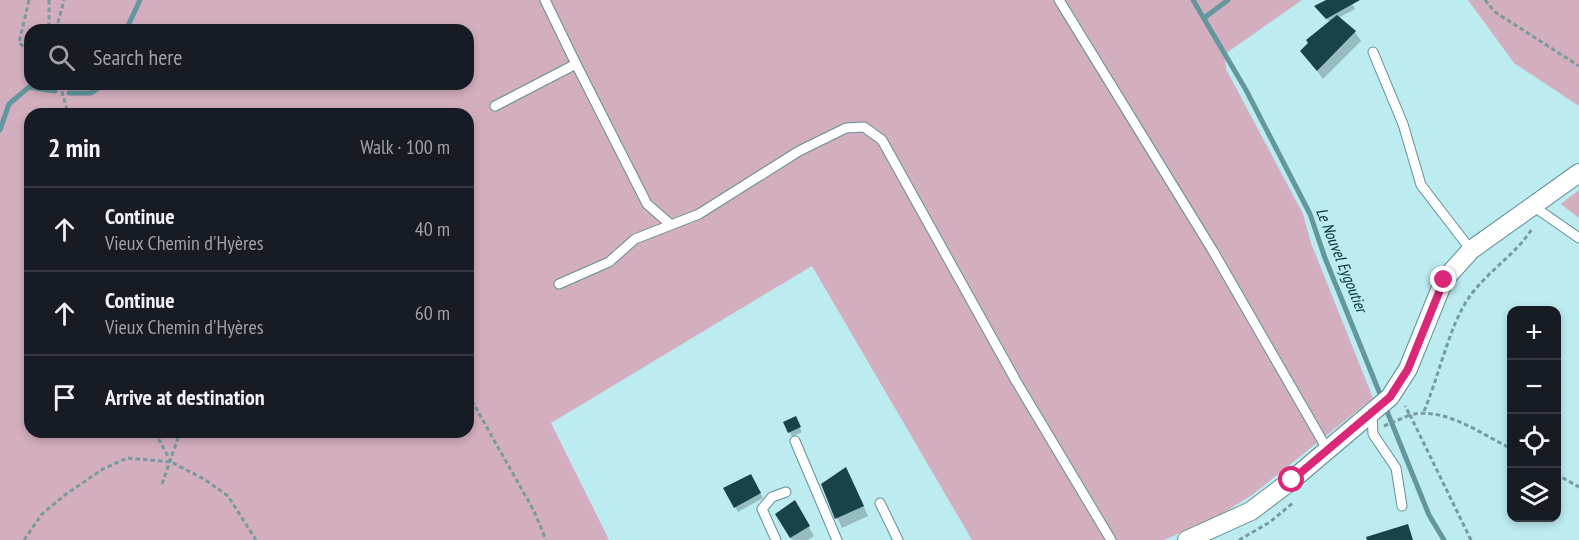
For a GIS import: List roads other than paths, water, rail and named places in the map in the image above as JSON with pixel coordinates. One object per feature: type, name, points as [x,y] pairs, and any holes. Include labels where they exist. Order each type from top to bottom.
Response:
[{"type":"street","points":[[1193,539],[1251,511],[1390,397],[1408,369],[1444,280],[1471,250],[1538,209],[1579,173]]},
{"type":"lane","points":[[545,0],[647,204],[670,224]]},
{"type":"lane","points":[[1059,0],[1213,251],[1327,449]]},
{"type":"lane","points":[[1373,52],[1402,124],[1421,185],[1471,250]]},
{"type":"lane","points":[[495,106],[576,64]]},
{"type":"lane","points":[[559,284],[609,261],[636,238],[699,214],[799,152],[836,132],[846,128],[864,127],[882,140],[1016,381],[1111,540]]},
{"type":"lane","points":[[1538,209],[1579,238]]},
{"type":"lane","points":[[1372,411],[1373,434],[1396,468],[1402,506]]},
{"type":"lane","points":[[795,441],[837,540]]},
{"type":"lane","points":[[776,540],[762,509],[772,497],[786,492]]},
{"type":"lane","points":[[880,502],[898,540]]},
{"type":"waterway","points":[[129,24],[140,0]]},
{"type":"waterway","name":"Le Nouvel Eygoutier","points":[[1193,0],[1246,90],[1310,214],[1325,258],[1429,515],[1444,540]]},
{"type":"waterway","points":[[1204,18],[1228,0]]},
{"type":"waterway","points":[[0,130],[9,104],[25,90]]},
{"type":"waterway","points":[[48,90],[55,91]]},
{"type":"waterway","points":[[69,93],[91,93],[96,90]]}]
